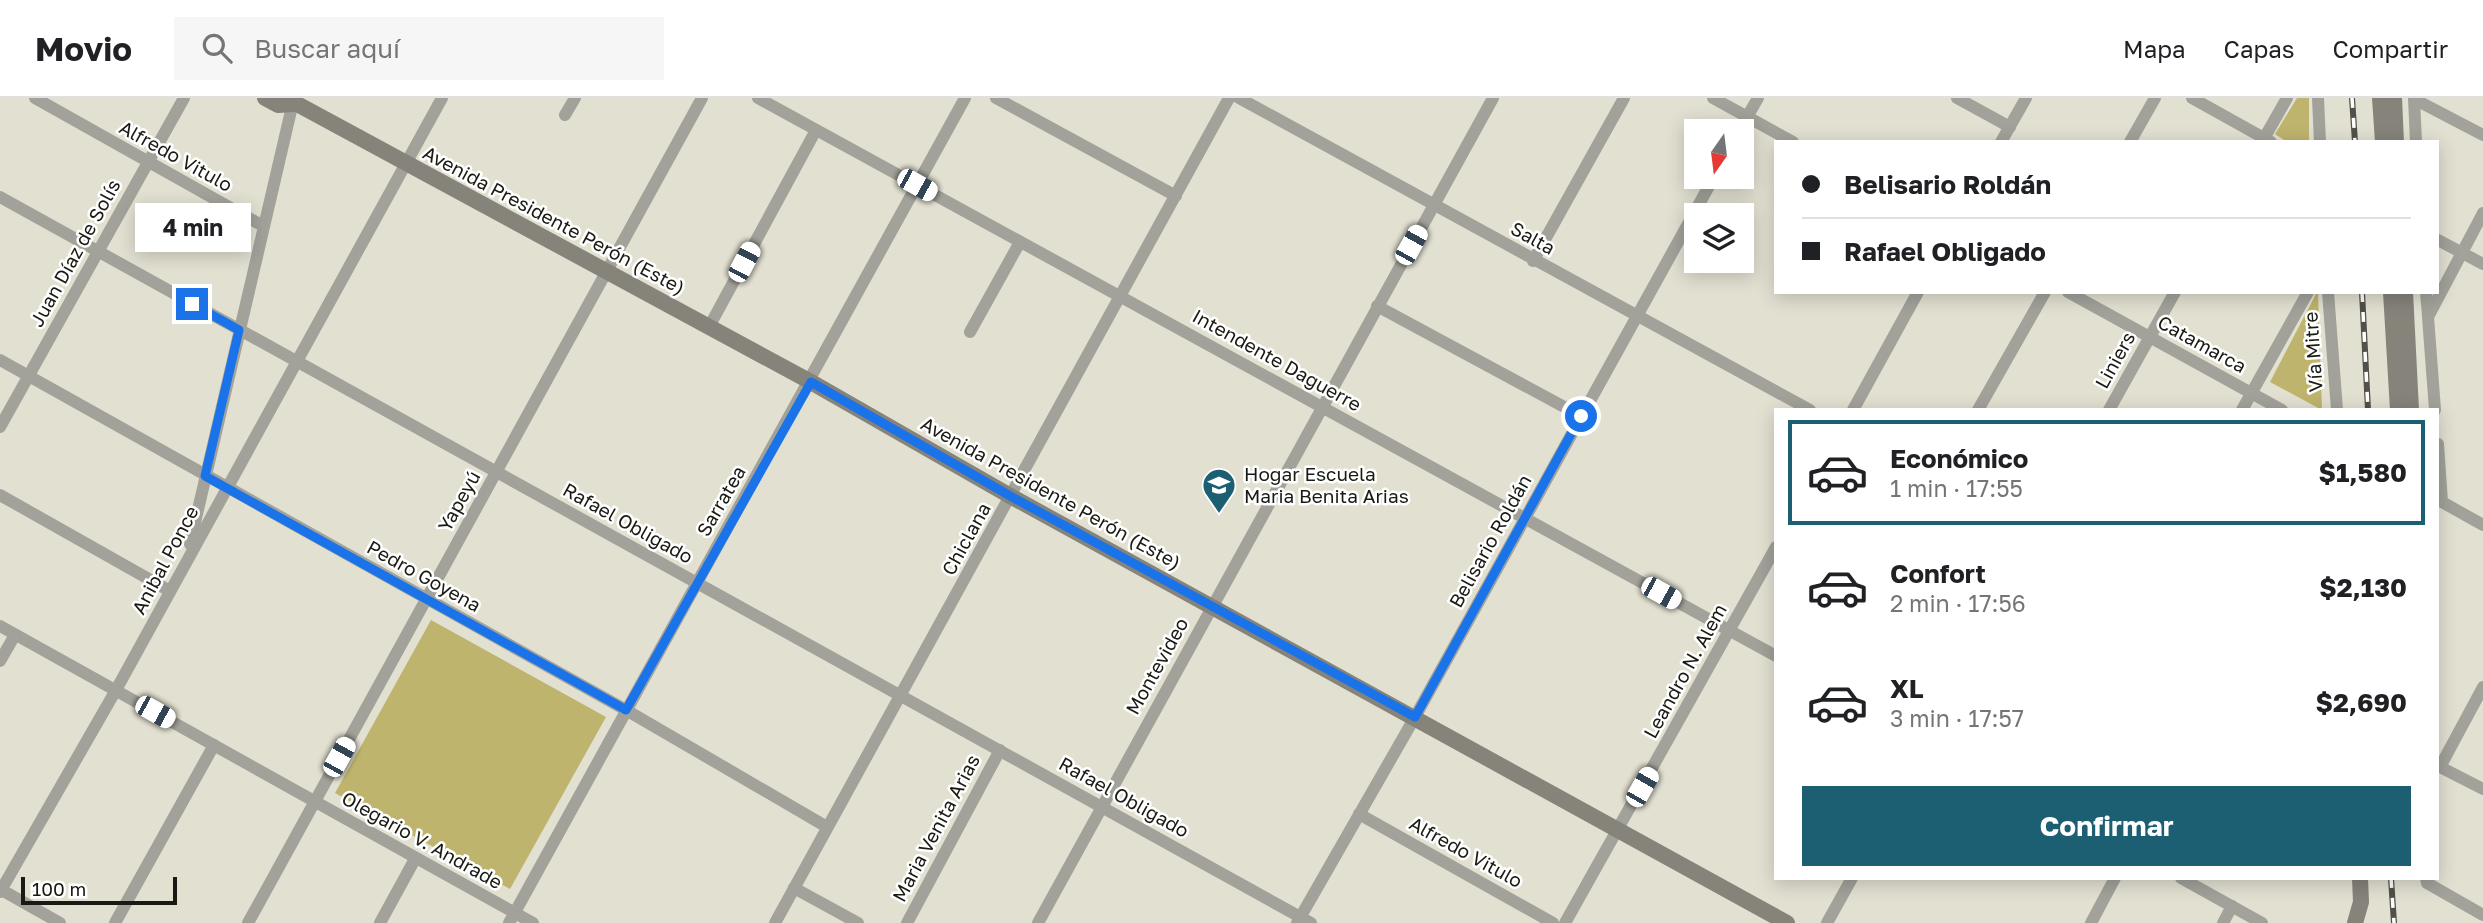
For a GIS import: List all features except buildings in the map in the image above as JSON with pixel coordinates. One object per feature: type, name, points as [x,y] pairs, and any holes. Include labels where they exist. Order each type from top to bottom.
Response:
[{"type":"main road","name":"Avenida Presidente Perón (Este)","points":[[265,98],[278,105],[291,100],[811,382],[1012,497],[1787,923]]},
{"type":"main road","points":[[2380,98],[2383,140]]},
{"type":"main road","points":[[2394,98],[2396,140]]},
{"type":"main road","points":[[2391,294],[2398,408]]},
{"type":"main road","points":[[2405,294],[2411,408]]},
{"type":"main road","points":[[2355,923],[2361,902],[2360,880]]},
{"type":"street","name":"Alfredo Vitulo","points":[[35,98],[262,226]]},
{"type":"street","name":"Juan Díaz de Solís","points":[[0,427],[184,98]]},
{"type":"street","name":"Anibal Ponce","points":[[0,891],[116,690],[442,98]]},
{"type":"street","points":[[565,115],[575,98]]},
{"type":"street","name":"Yapeyú","points":[[248,923],[702,98]]},
{"type":"street","name":"Intendente Daguerre","points":[[758,98],[1774,655]]},
{"type":"street","name":"Sarratea","points":[[512,918],[811,382],[965,98]]},
{"type":"street","points":[[996,98],[1176,196]]},
{"type":"street","name":"Chiclana","points":[[775,923],[1012,497],[1229,98]]},
{"type":"street","name":"Salta","points":[[1239,98],[1635,317],[1806,408]]},
{"type":"street","name":"Montevideo","points":[[1038,923],[1493,98]]},
{"type":"street","points":[[1533,261],[1624,98]]},
{"type":"street","points":[[1713,98],[1789,140]]},
{"type":"street","points":[[1747,117],[1758,98]]},
{"type":"street","points":[[1957,98],[2010,127]]},
{"type":"street","points":[[2002,140],[2026,98]]},
{"type":"street","points":[[2131,140],[2155,98]]},
{"type":"street","points":[[2192,98],[2263,140]]},
{"type":"street","points":[[2266,140],[2287,98]]},
{"type":"street","points":[[2319,98],[2320,140]]},
{"type":"street","points":[[2414,99],[2483,135]]},
{"type":"street","points":[[2414,99],[2416,140]]},
{"type":"street","points":[[187,559],[291,100]]},
{"type":"street","points":[[709,327],[816,130]]},
{"type":"street","name":"Belisario Roldán","points":[[1303,921],[1359,814],[1707,189]]},
{"type":"street","name":"Rafael Obligado","points":[[0,197],[1000,750],[1303,921]]},
{"type":"street","points":[[2428,317],[2483,213]]},
{"type":"street","points":[[2439,241],[2483,264]]},
{"type":"street","points":[[970,332],[1020,242]]},
{"type":"street","points":[[1854,408],[1916,294]]},
{"type":"street","points":[[1979,408],[2044,294]]},
{"type":"street","name":"Catamarca","points":[[2072,294],[2278,408]]},
{"type":"street","name":"Liniers","points":[[2110,408],[2174,294]]},
{"type":"street","points":[[2243,408],[2307,294]]},
{"type":"street","name":"Vía Mitre","points":[[2328,294],[2337,408]]},
{"type":"street","points":[[2426,294],[2435,408]]},
{"type":"street","points":[[1377,306],[1581,416]]},
{"type":"street","name":"Pedro Goyena","points":[[0,360],[626,710],[827,827]]},
{"type":"street","points":[[2439,458],[2442,502],[2483,525]]},
{"type":"street","points":[[0,495],[170,591]]},
{"type":"street","name":"Leandro N. Alem","points":[[1565,923],[1774,551]]},
{"type":"street","name":"Olegario V. Andrade","points":[[0,626],[415,859],[512,918],[533,923]]},
{"type":"street","points":[[0,661],[15,635]]},
{"type":"street","points":[[2483,687],[2439,766],[2483,789]]},
{"type":"street","points":[[115,923],[214,745]]},
{"type":"street","name":"Maria Venita Arias","points":[[907,923],[1000,750]]},
{"type":"street","name":"Alfredo Vitulo","points":[[1359,814],[1553,923]]},
{"type":"street","points":[[380,923],[415,859]]},
{"type":"street","points":[[1827,923],[1851,880]]},
{"type":"street","points":[[2091,923],[2114,880]]},
{"type":"street","points":[[2185,880],[2263,923]]},
{"type":"street","points":[[2426,881],[2483,915]]},
{"type":"street","points":[[794,888],[858,923]]},
{"type":"street","points":[[0,891],[60,923]]},
{"type":"street","points":[[2222,923],[2232,906]]},
{"type":"shaded area","points":[[2297,98],[2309,98],[2309,140],[2284,140],[2275,134]]},
{"type":"shaded area","points":[[2316,294],[2318,294],[2322,408],[2270,382]]},
{"type":"shaded area","points":[[431,620],[606,717],[510,889],[335,793]]},
{"type":"railway","points":[[2352,98],[2355,140]]},
{"type":"railway","points":[[2362,294],[2368,408]]},
{"type":"railway","points":[[2391,880],[2394,923]]},
{"type":"place","name":"Hogar Escuela Maria Benita Arias","points":[[1219,515]]},
{"type":"route","points":[[192,304],[239,330],[205,476],[626,710],[811,382],[1012,497],[1415,717],[1581,416]]}]
